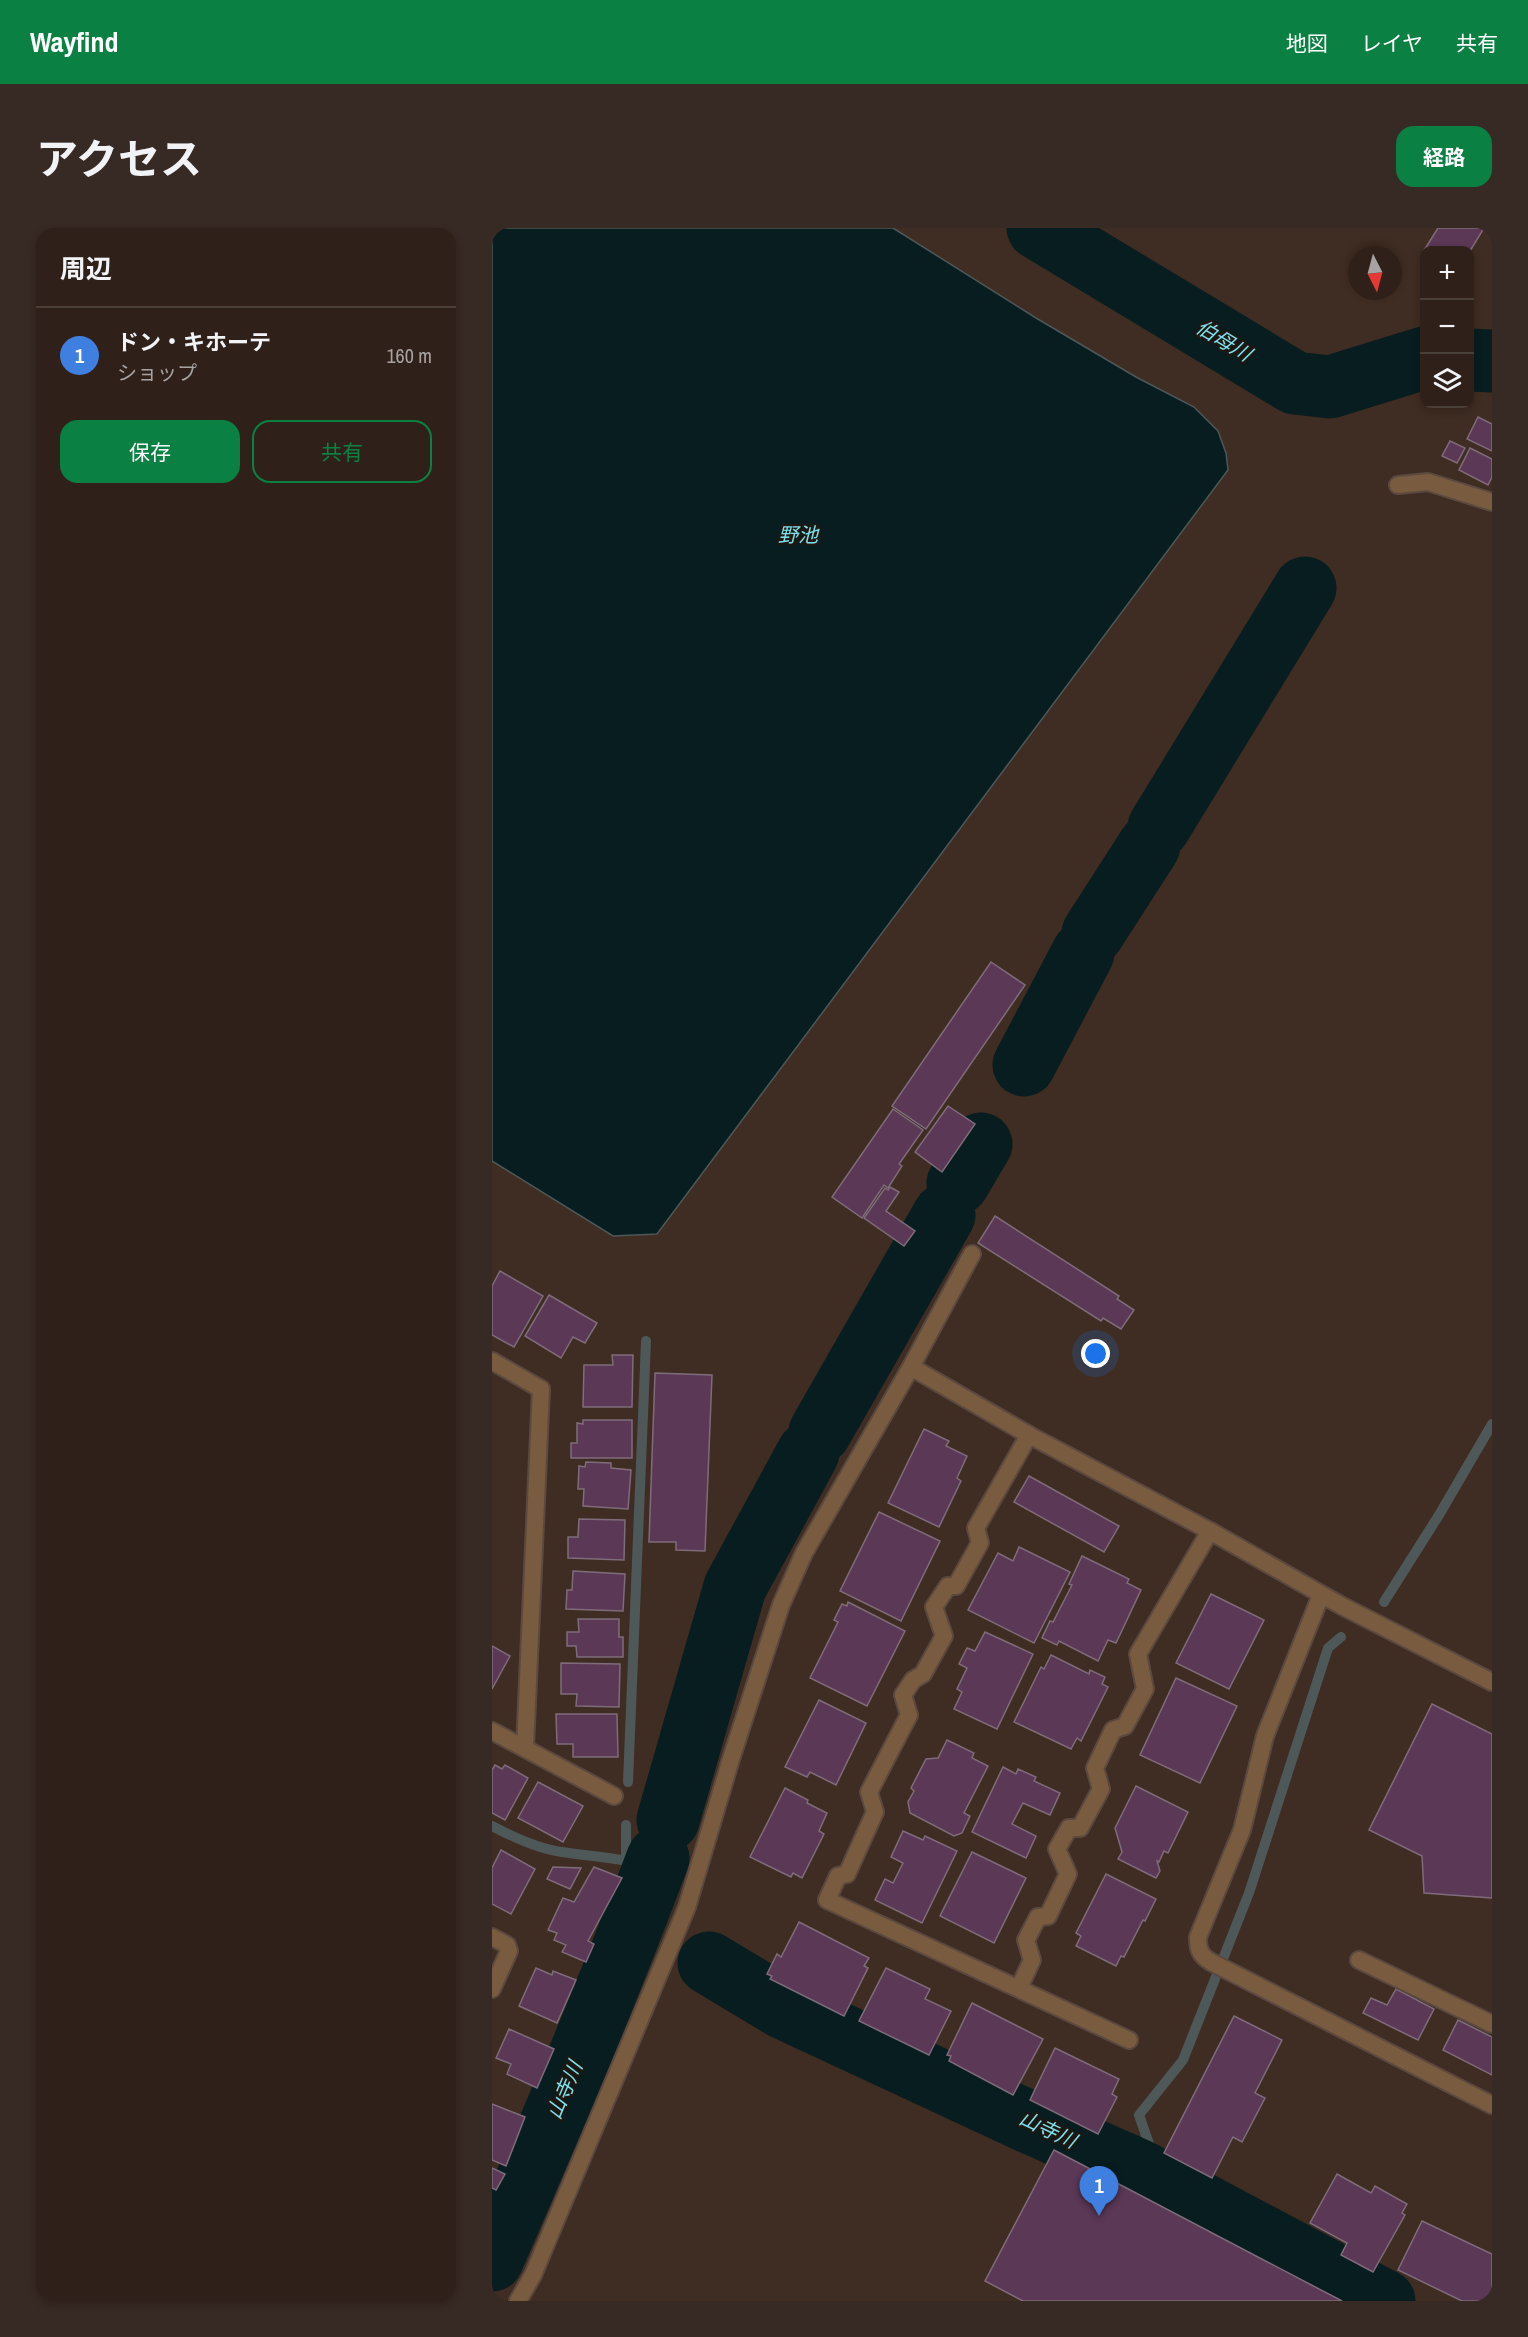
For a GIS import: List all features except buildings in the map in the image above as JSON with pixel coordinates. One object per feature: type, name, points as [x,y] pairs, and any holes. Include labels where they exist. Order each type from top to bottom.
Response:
[{"type":"street","points":[[1398,485],[1428,482],[1492,502]]},
{"type":"street","points":[[518,2301],[533,2276],[687,1907],[731,1759],[781,1605],[804,1553],[911,1367],[972,1254]]},
{"type":"street","points":[[492,1362],[541,1389],[525,1748]]},
{"type":"street","points":[[911,1367],[1029,1435],[1210,1531],[1321,1595],[1492,1682]]},
{"type":"street","points":[[1029,1435],[976,1528],[980,1543],[956,1587],[948,1586],[934,1607],[944,1636],[924,1674],[913,1680],[903,1695],[909,1715],[869,1792],[875,1812],[847,1874],[838,1876],[827,1900],[1129,2040]]},
{"type":"street","points":[[1019,1988],[1032,1960],[1026,1940],[1038,1917],[1048,1916],[1068,1874],[1057,1849],[1069,1828],[1080,1828],[1101,1789],[1095,1768],[1113,1730],[1125,1726],[1144,1689],[1138,1654],[1210,1531]]},
{"type":"street","points":[[1321,1595],[1265,1736],[1242,1830],[1198,1937],[1198,1949],[1204,1958],[1211,1962],[1492,2105]]},
{"type":"street","points":[[492,1731],[614,1796]]},
{"type":"street","points":[[492,1937],[507,1944],[509,1951],[492,1989]]},
{"type":"street","points":[[1359,1960],[1492,2024]]},
{"type":"water","name":"野池","points":[[492,228],[893,228],[1036,318],[1136,377],[1194,407],[1218,431],[1226,453],[1228,470],[657,1234],[613,1236],[492,1161]]},
{"type":"waterway","name":"伯母川","points":[[1038,228],[1295,383],[1330,387],[1420,359]]},
{"type":"waterway","name":"伯母川","points":[[1474,360],[1492,361]]},
{"type":"waterway","points":[[1159,827],[1305,588]]},
{"type":"waterway","points":[[1093,933],[1149,846]]},
{"type":"waterway","points":[[1024,1065],[1083,953]]},
{"type":"waterway","points":[[958,1183],[981,1144]]},
{"type":"waterway","points":[[820,1432],[944,1215]]},
{"type":"waterway","points":[[628,1782],[646,1341]]},
{"type":"waterway","points":[[1384,1602],[1439,1515],[1492,1424]]},
{"type":"waterway","points":[[668,1820],[735,1587],[808,1453]]},
{"type":"waterway","points":[[1140,2171],[1149,2144],[1139,2115],[1183,2060],[1249,1893],[1328,1648],[1341,1637]]},
{"type":"waterway","points":[[626,1825],[626,1859]]},
{"type":"waterway","points":[[492,1826],[544,1848],[654,1867]]},
{"type":"waterway","name":"山寺川","points":[[492,2260],[578,2060],[658,1858]]},
{"type":"waterway","name":"山寺川","points":[[709,1963],[784,2008],[1140,2171],[1384,2301]]},
{"type":"place","name":"ドン・キホーテ","points":[[1099,2216]]}]
